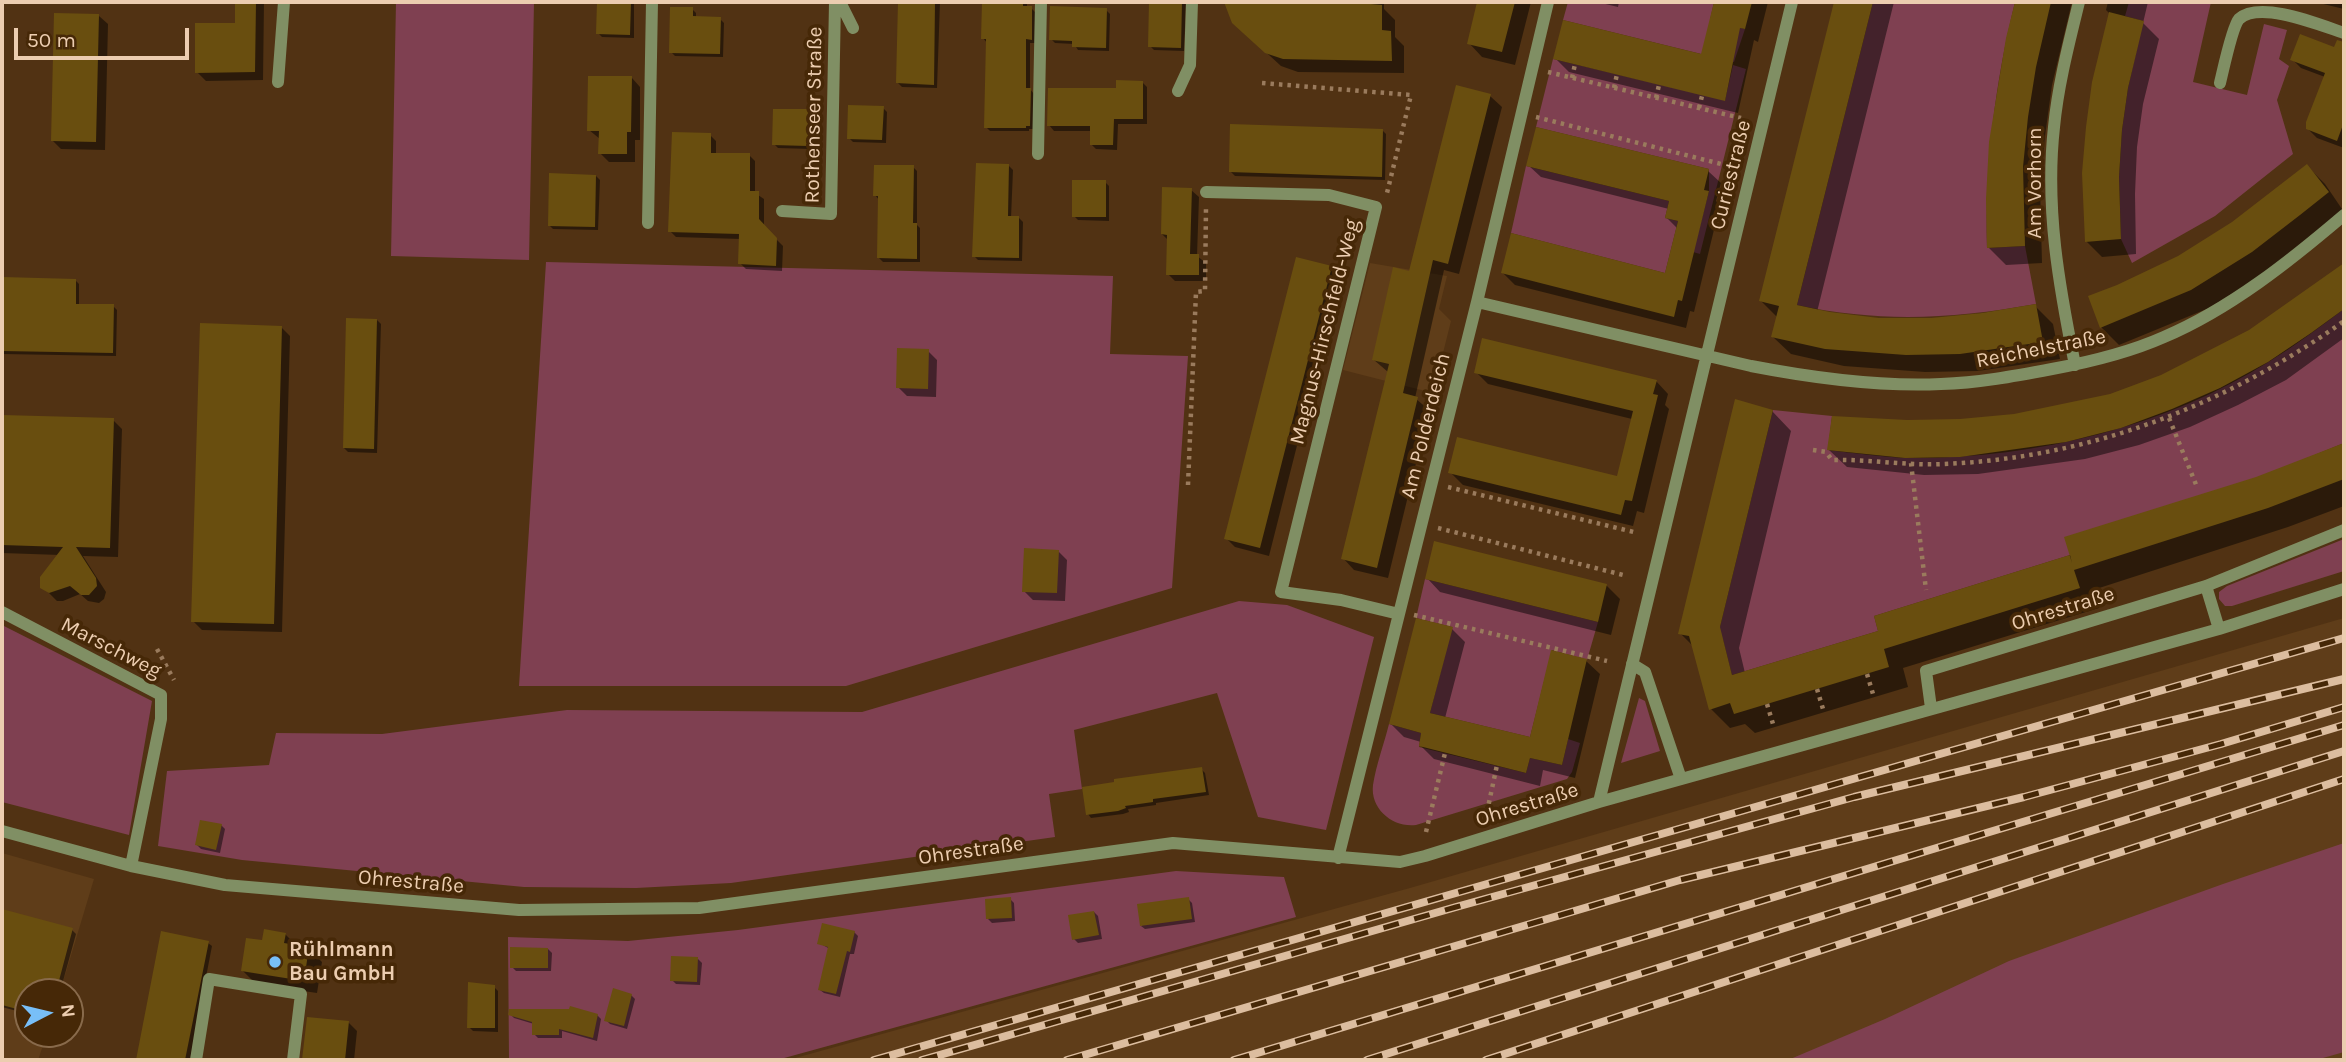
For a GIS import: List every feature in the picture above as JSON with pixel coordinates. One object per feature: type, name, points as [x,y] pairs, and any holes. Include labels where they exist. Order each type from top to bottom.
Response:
[{"type":"street","points":[[278,82],[284,2]]},
{"type":"street","points":[[648,223],[652,2]]},
{"type":"street","name":"Rothenseer Straße","points":[[837,2],[853,29]]},
{"type":"street","name":"Rothenseer Straße","points":[[782,212],[831,214],[837,2]]},
{"type":"street","points":[[1038,154],[1041,2]]},
{"type":"street","points":[[1178,91],[1190,65],[1192,2]]},
{"type":"street","name":"Am Polderdeich","points":[[1338,858],[1477,302],[1548,2]]},
{"type":"street","name":"Curiestraße","points":[[1599,802],[1792,2]]},
{"type":"street","name":"Am Vorhorn","points":[[2075,365],[2054,245],[2051,174],[2056,106],[2079,2]]},
{"type":"street","points":[[2220,83],[2238,20],[2248,13],[2279,11],[2344,33]]},
{"type":"street","name":"Magnus-Hirschfeld-Weg","points":[[1206,192],[1329,195],[1376,207],[1281,592],[1341,600],[1399,613]]},
{"type":"street","name":"Reichelstraße","points":[[1707,356],[1796,374],[1902,384],[1982,381],[2075,365],[2143,346],[2185,327],[2298,254],[2344,215]]},
{"type":"street","points":[[1477,302],[1707,356]]},
{"type":"street","name":"Ohrestraße","points":[[1931,708],[1926,671],[2206,586],[2344,530]]},
{"type":"street","points":[[2206,586],[2219,629]]},
{"type":"street","name":"Ohrestraße","points":[[2,831],[131,866],[225,885],[519,910],[699,908],[1173,843],[1400,862],[1599,802],[2219,629],[2344,589]]},
{"type":"street","name":"Marschweg","points":[[2,612],[161,695],[161,719],[131,866]]},
{"type":"street","points":[[1632,664],[1645,672],[1681,779]]},
{"type":"street","points":[[196,1060],[209,979],[301,994],[293,1060]]},
{"type":"path","points":[[1572,78],[1575,64]]},
{"type":"path","points":[[1532,69],[1741,118]]},
{"type":"path","points":[[1614,88],[1617,74]]},
{"type":"path","points":[[1262,83],[1411,95],[1386,197],[1376,207]]},
{"type":"path","points":[[1656,98],[1659,85]]},
{"type":"path","points":[[1699,108],[1702,96]]},
{"type":"path","points":[[1521,113],[1729,166]]},
{"type":"path","points":[[1568,135],[1571,126]]},
{"type":"path","points":[[1622,148],[1625,139]]},
{"type":"path","points":[[1673,161],[1675,152]]},
{"type":"path","points":[[1188,485],[1196,292],[1205,291],[1206,192]]},
{"type":"path","points":[[1813,450],[1826,452],[1832,460],[1943,464],[2032,456],[2122,434],[2218,397],[2314,343],[2344,321]]},
{"type":"path","points":[[2169,418],[2197,487]]},
{"type":"path","points":[[1911,463],[1926,590]]},
{"type":"path","points":[[1432,483],[1638,533]]},
{"type":"path","points":[[1422,523],[1628,576]]},
{"type":"path","points":[[1399,613],[1607,660]]},
{"type":"path","points":[[157,649],[174,680]]},
{"type":"path","points":[[1867,674],[1873,694]]},
{"type":"path","points":[[1817,689],[1823,709]]},
{"type":"path","points":[[1767,704],[1773,724]]},
{"type":"path","points":[[1426,832],[1445,753]]},
{"type":"path","points":[[1487,812],[1497,765]]},
{"type":"shaded area","points":[[396,2],[534,2],[529,260],[391,256]]},
{"type":"shaded area","points":[[1568,2],[1714,2],[1710,20],[1745,29],[1734,62],[1563,20]]},
{"type":"shaded area","points":[[1873,2],[2015,2],[1993,124],[1987,248],[2025,246],[2036,304],[1975,313],[1916,317],[1858,315],[1797,305]]},
{"type":"shaded area","points":[[2129,2],[2211,2],[2193,82],[2247,95],[2264,24],[2287,30],[2279,59],[2289,66],[2277,100],[2293,154],[2215,216],[2132,263],[2121,239],[2119,177],[2128,88],[2143,21],[2125,16]]},
{"type":"shaded area","points":[[1553,59],[1725,100],[1733,65],[1746,69],[1700,254],[1693,252],[1709,191],[1709,169],[1536,127]]},
{"type":"shaded area","points":[[1526,166],[1669,201],[1665,218],[1678,221],[1665,273],[1511,233]]},
{"type":"shaded area","points":[[546,262],[1113,276],[1110,354],[1188,356],[1172,588],[846,686],[519,686]]},
{"type":"shaded area","points":[[1370,263],[1447,276],[1439,309],[1451,321],[1433,393],[1343,370]]},
{"type":"shaded area","points":[[2344,309],[2344,443],[2070,555],[1874,616],[1878,631],[1732,675],[1723,640],[1717,639],[1773,410],[1832,416],[1828,450],[1908,458],[1955,457],[2049,445],[2096,435],[2186,405],[2270,361]]},
{"type":"shaded area","points":[[2344,539],[2344,571],[2232,606],[2225,606],[2219,599],[2219,592],[2227,586]]},
{"type":"shaded area","points":[[1425,579],[1598,622],[1587,660],[1552,650],[1530,737],[1430,713],[1452,627],[1416,618]]},
{"type":"shaded area","points":[[1239,601],[1287,605],[1374,637],[1326,830],[1258,817],[1217,693],[1074,730],[1082,789],[1049,794],[1055,837],[731,883],[636,888],[524,887],[242,860],[158,846],[167,771],[269,765],[276,733],[382,734],[567,710],[862,712]]},
{"type":"shaded area","points":[[2344,618],[2344,1060],[788,1060],[1410,888]]},
{"type":"shaded area","points":[[2,625],[152,701],[129,835],[2,802]]},
{"type":"shaded area","points":[[1639,698],[1645,701],[1660,751],[1621,763]]},
{"type":"shaded area","points":[[1389,724],[1421,733],[1419,747],[1526,773],[1530,758],[1562,765],[1568,739],[1580,743],[1572,772],[1567,779],[1416,825],[1407,825],[1385,815],[1375,802],[1373,794],[1376,770]]},
{"type":"shaded area","points":[[2344,843],[2344,1052],[2316,1060],[1788,1060],[1885,1019],[2009,961]]},
{"type":"shaded area","points":[[2,853],[94,879],[64,978],[14,978],[14,1048],[42,1048],[38,1060],[2,1060]]},
{"type":"shaded area","points":[[1176,871],[1284,877],[1296,917],[777,1060],[509,1060],[508,937],[628,941],[738,930]]},
{"type":"building","points":[[235,2],[256,2],[255,72],[195,73],[195,23],[235,23]]},
{"type":"building","points":[[597,2],[631,2],[630,35],[596,34]]},
{"type":"building","points":[[898,2],[935,2],[934,85],[896,83]]},
{"type":"building","points":[[982,2],[1023,2],[1023,6],[1032,6],[1032,40],[1026,39],[1026,88],[1031,88],[1030,126],[1026,128],[984,128],[986,39],[981,39]]},
{"type":"building","points":[[1149,2],[1182,2],[1181,48],[1148,47]]},
{"type":"building","points":[[1224,2],[1371,2],[1382,5],[1382,30],[1391,31],[1392,61],[1283,59],[1265,53],[1232,23]]},
{"type":"building","points":[[1477,2],[1515,2],[1502,52],[1467,44]]},
{"type":"building","points":[[1714,2],[1752,2],[1745,29],[1740,28],[1725,101],[1553,59],[1563,20],[1701,54]]},
{"type":"building","points":[[1834,2],[1873,2],[1797,305],[1879,318],[1931,318],[2036,304],[2043,342],[1960,354],[1906,355],[1825,349],[1771,337],[1779,306],[1759,301]]},
{"type":"building","points":[[2015,2],[2051,2],[2028,117],[2023,167],[2025,246],[1987,248],[1989,142],[2006,38]]},
{"type":"building","points":[[1050,6],[1107,8],[1106,48],[1072,47],[1072,41],[1049,40]]},
{"type":"building","points":[[670,7],[693,7],[693,16],[721,17],[720,54],[669,53]]},
{"type":"building","points":[[2109,12],[2144,21],[2128,88],[2122,130],[2119,177],[2121,239],[2085,242],[2082,173],[2086,127],[2092,82]]},
{"type":"building","points":[[54,13],[99,14],[96,142],[51,141]]},
{"type":"building","points":[[2300,34],[2334,47],[2337,40],[2344,42],[2344,122],[2337,141],[2306,129],[2306,122],[2325,73],[2290,60]]},
{"type":"building","points":[[588,76],[632,76],[631,132],[627,132],[627,154],[598,154],[599,131],[587,131]]},
{"type":"building","points":[[1116,80],[1143,81],[1143,119],[1114,119],[1113,145],[1090,145],[1090,126],[1047,126],[1048,88],[1116,88]]},
{"type":"building","points":[[1456,85],[1491,94],[1448,264],[1433,260],[1403,393],[1418,397],[1377,568],[1341,559],[1389,364],[1372,360],[1393,267],[1409,271]]},
{"type":"building","points":[[848,105],[884,106],[882,140],[847,139]]},
{"type":"building","points":[[773,109],[809,109],[808,146],[772,145]]},
{"type":"building","points":[[1230,124],[1383,129],[1382,177],[1229,172]]},
{"type":"building","points":[[1536,127],[1709,169],[1704,190],[1709,191],[1682,301],[1678,300],[1674,317],[1501,273],[1511,233],[1665,273],[1678,221],[1665,218],[1669,201],[1526,166]]},
{"type":"building","points":[[672,132],[711,133],[711,153],[750,153],[750,191],[759,191],[759,219],[777,238],[776,266],[738,264],[739,234],[668,232]]},
{"type":"building","points":[[976,163],[1009,164],[1008,216],[1019,216],[1019,258],[972,257]]},
{"type":"building","points":[[2307,164],[2329,192],[2300,215],[2252,252],[2191,290],[2100,328],[2088,296],[2178,256],[2232,222]]},
{"type":"building","points":[[874,165],[914,165],[913,223],[917,223],[917,259],[877,258],[878,196],[873,196]]},
{"type":"building","points":[[549,173],[596,175],[595,227],[548,226]]},
{"type":"building","points":[[1072,180],[1106,180],[1106,217],[1072,217]]},
{"type":"building","points":[[1162,187],[1192,188],[1190,254],[1199,254],[1199,275],[1166,275],[1167,235],[1161,234]]},
{"type":"building","points":[[1296,257],[1332,266],[1260,548],[1224,539]]},
{"type":"building","points":[[2344,263],[2344,309],[2268,362],[2220,388],[2121,428],[2066,442],[1960,457],[1905,458],[1827,450],[1832,416],[1907,420],[1960,419],[2014,414],[2110,394],[2161,375],[2249,330]]},
{"type":"building","points":[[2,277],[76,279],[76,304],[114,304],[113,353],[2,351]]},
{"type":"building","points":[[346,318],[377,319],[374,449],[343,448]]},
{"type":"building","points":[[200,323],[282,326],[274,624],[191,622]]},
{"type":"building","points":[[1482,338],[1657,380],[1653,394],[1658,395],[1632,501],[1625,500],[1621,515],[1448,473],[1457,437],[1617,476],[1633,411],[1474,373]]},
{"type":"building","points":[[897,348],[929,349],[928,389],[896,388]]},
{"type":"building","points":[[1735,399],[1773,410],[1720,627],[1732,675],[1878,631],[1874,616],[2070,555],[2064,537],[2256,477],[2344,443],[2344,479],[2268,508],[2074,570],[2080,588],[1884,649],[1889,667],[1734,714],[1730,703],[1709,710],[1689,636],[1678,634]]},
{"type":"building","points":[[2,415],[114,418],[110,548],[76,547],[96,578],[97,586],[89,595],[81,595],[70,586],[49,593],[40,588],[40,577],[63,547],[2,545]]},
{"type":"building","points":[[1434,541],[1607,584],[1598,622],[1425,579]]},
{"type":"building","points":[[1024,548],[1059,550],[1057,593],[1022,592]]},
{"type":"building","points":[[1416,618],[1453,627],[1430,713],[1530,737],[1551,650],[1587,659],[1562,765],[1530,758],[1526,773],[1419,746],[1421,733],[1389,724]]},
{"type":"building","points":[[1202,767],[1206,792],[1153,799],[1153,802],[1125,806],[1126,808],[1118,811],[1086,815],[1082,787],[1114,782],[1114,779]]},
{"type":"building","points":[[200,820],[222,824],[216,850],[195,845]]},
{"type":"building","points":[[1011,897],[1012,918],[986,919],[985,899]]},
{"type":"building","points":[[1189,897],[1192,919],[1140,926],[1137,904]]},
{"type":"building","points":[[2,909],[73,928],[60,978],[14,978],[14,1008],[2,1005]]},
{"type":"building","points":[[1094,911],[1099,935],[1072,940],[1068,915]]},
{"type":"building","points":[[822,923],[855,931],[836,994],[818,990],[828,947],[817,944]]},
{"type":"building","points":[[264,929],[286,933],[284,943],[309,947],[304,981],[241,971],[246,938],[262,940]]},
{"type":"building","points":[[161,931],[209,941],[185,1060],[136,1060]]},
{"type":"building","points":[[510,947],[548,948],[548,968],[510,968]]},
{"type":"building","points":[[671,956],[698,957],[697,982],[670,981]]},
{"type":"building","points":[[468,982],[495,985],[495,1028],[467,1028]]},
{"type":"building","points":[[613,988],[632,994],[624,1026],[604,1021]]},
{"type":"building","points":[[570,1006],[598,1014],[593,1038],[559,1029],[559,1035],[532,1035],[532,1022],[508,1015],[509,1009],[569,1009]]},
{"type":"building","points":[[307,1017],[349,1021],[345,1060],[302,1060]]},
{"type":"railway","points":[[874,1060],[2344,638]]},
{"type":"railway","points":[[922,1060],[1456,907],[1854,797],[2344,679]]},
{"type":"railway","points":[[1067,1060],[1680,880],[2024,797],[2221,744],[2344,707]]},
{"type":"railway","points":[[1234,1060],[2344,725]]},
{"type":"railway","points":[[1367,1060],[2344,751]]},
{"type":"railway","points":[[1486,1060],[2344,779]]},
{"type":"place","name":"Rühlmann Bau GmbH","points":[[275,962]]}]
